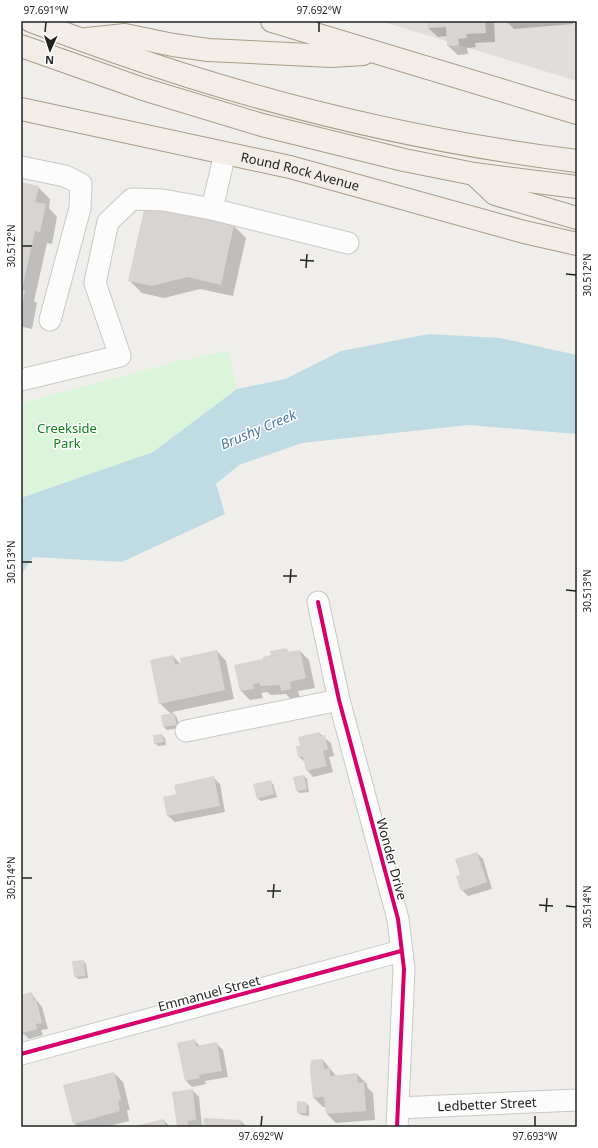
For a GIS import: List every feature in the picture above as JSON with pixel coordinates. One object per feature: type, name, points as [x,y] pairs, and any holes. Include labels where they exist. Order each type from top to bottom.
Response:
[{"type":"main road","points":[[31,21],[81,40],[191,77],[342,118],[465,143],[577,161]]},
{"type":"main road","points":[[272,21],[577,113]]},
{"type":"main road","points":[[81,40],[126,35],[173,45],[208,50],[331,56],[376,53]]},
{"type":"main road","points":[[21,46],[143,89],[262,125],[404,160],[474,174],[577,187]]},
{"type":"main road","name":"Round Rock Avenue","points":[[21,109],[290,167],[524,232],[577,244]]},
{"type":"main road","points":[[474,174],[495,194],[577,218]]},
{"type":"street","points":[[212,208],[225,153]]},
{"type":"street","points":[[21,167],[65,176],[81,184],[80,208],[50,320]]},
{"type":"street","points":[[21,380],[120,356],[95,283],[108,222],[132,199],[163,200],[212,208],[348,243]]},
{"type":"street","name":"Wonder Drive","points":[[318,602],[339,700],[398,919],[404,969],[397,1118]]},
{"type":"street","points":[[186,731],[339,700]]},
{"type":"street","name":"Emmanuel Street","points":[[21,1054],[401,951]]},
{"type":"street","name":"Ledbetter Street","points":[[397,1118],[577,1100]]},
{"type":"shaded area","points":[[380,21],[577,21],[577,81]]},
{"type":"green space","name":"Creekside Park","points":[[228,350],[237,389],[153,452],[21,498],[21,403],[171,363]]},
{"type":"water","name":"Brushy Creek","points":[[429,334],[500,338],[577,355],[577,434],[468,425],[302,443],[239,465],[216,484],[225,514],[122,562],[33,557],[21,575],[21,498],[153,452],[237,389],[285,379],[341,351]]},
{"type":"building","points":[[427,21],[485,21],[486,33],[466,34],[467,38],[458,39],[459,45],[447,46],[446,27],[428,28]]},
{"type":"building","points":[[21,182],[39,186],[35,202],[46,204],[40,232],[35,231],[22,290],[25,290],[22,307]]},
{"type":"building","points":[[145,205],[234,225],[221,285],[187,277],[152,286],[128,281]]},
{"type":"building","points":[[287,648],[288,652],[300,650],[306,678],[290,682],[291,689],[281,691],[280,685],[260,686],[260,683],[253,684],[254,689],[240,691],[234,665],[263,659],[263,657],[271,655],[270,651]]},
{"type":"building","points":[[217,650],[225,690],[159,704],[150,660],[173,655],[175,665],[181,663],[180,658]]},
{"type":"building","points":[[174,713],[177,725],[163,727],[161,715]]},
{"type":"building","points":[[319,732],[320,736],[325,735],[328,749],[323,751],[327,766],[306,771],[303,757],[298,757],[296,746],[300,746],[298,737]]},
{"type":"building","points":[[162,734],[164,742],[154,744],[153,735]]},
{"type":"building","points":[[304,775],[307,789],[296,791],[293,777]]},
{"type":"building","points":[[214,776],[220,806],[167,816],[163,797],[176,794],[174,785]]},
{"type":"building","points":[[271,780],[274,794],[257,799],[253,784]]},
{"type":"building","points":[[477,852],[487,882],[461,891],[456,876],[460,874],[455,859]]},
{"type":"building","points":[[84,960],[85,976],[74,977],[72,961]]},
{"type":"building","points":[[32,992],[34,1000],[36,999],[42,1023],[36,1024],[37,1029],[22,1033],[21,995]]},
{"type":"building","points":[[195,1039],[196,1046],[217,1042],[222,1071],[199,1075],[200,1078],[185,1081],[177,1043]]},
{"type":"building","points":[[323,1059],[324,1069],[330,1068],[330,1076],[357,1073],[358,1083],[364,1082],[366,1111],[326,1114],[324,1097],[313,1098],[310,1070],[311,1060]]},
{"type":"building","points":[[114,1072],[121,1100],[118,1101],[120,1111],[73,1124],[63,1085]]},
{"type":"building","points":[[193,1089],[196,1120],[188,1121],[188,1127],[177,1127],[172,1092]]},
{"type":"building","points":[[297,1101],[307,1102],[306,1113],[297,1113]]},
{"type":"building","points":[[204,1118],[241,1120],[241,1127],[203,1127]]},
{"type":"building","points":[[164,1119],[166,1127],[135,1127],[135,1126]]},
{"type":"cycle path","points":[[318,602],[339,700],[398,919],[404,969],[397,1127]]},
{"type":"cycle path","points":[[21,1054],[401,951]]}]
